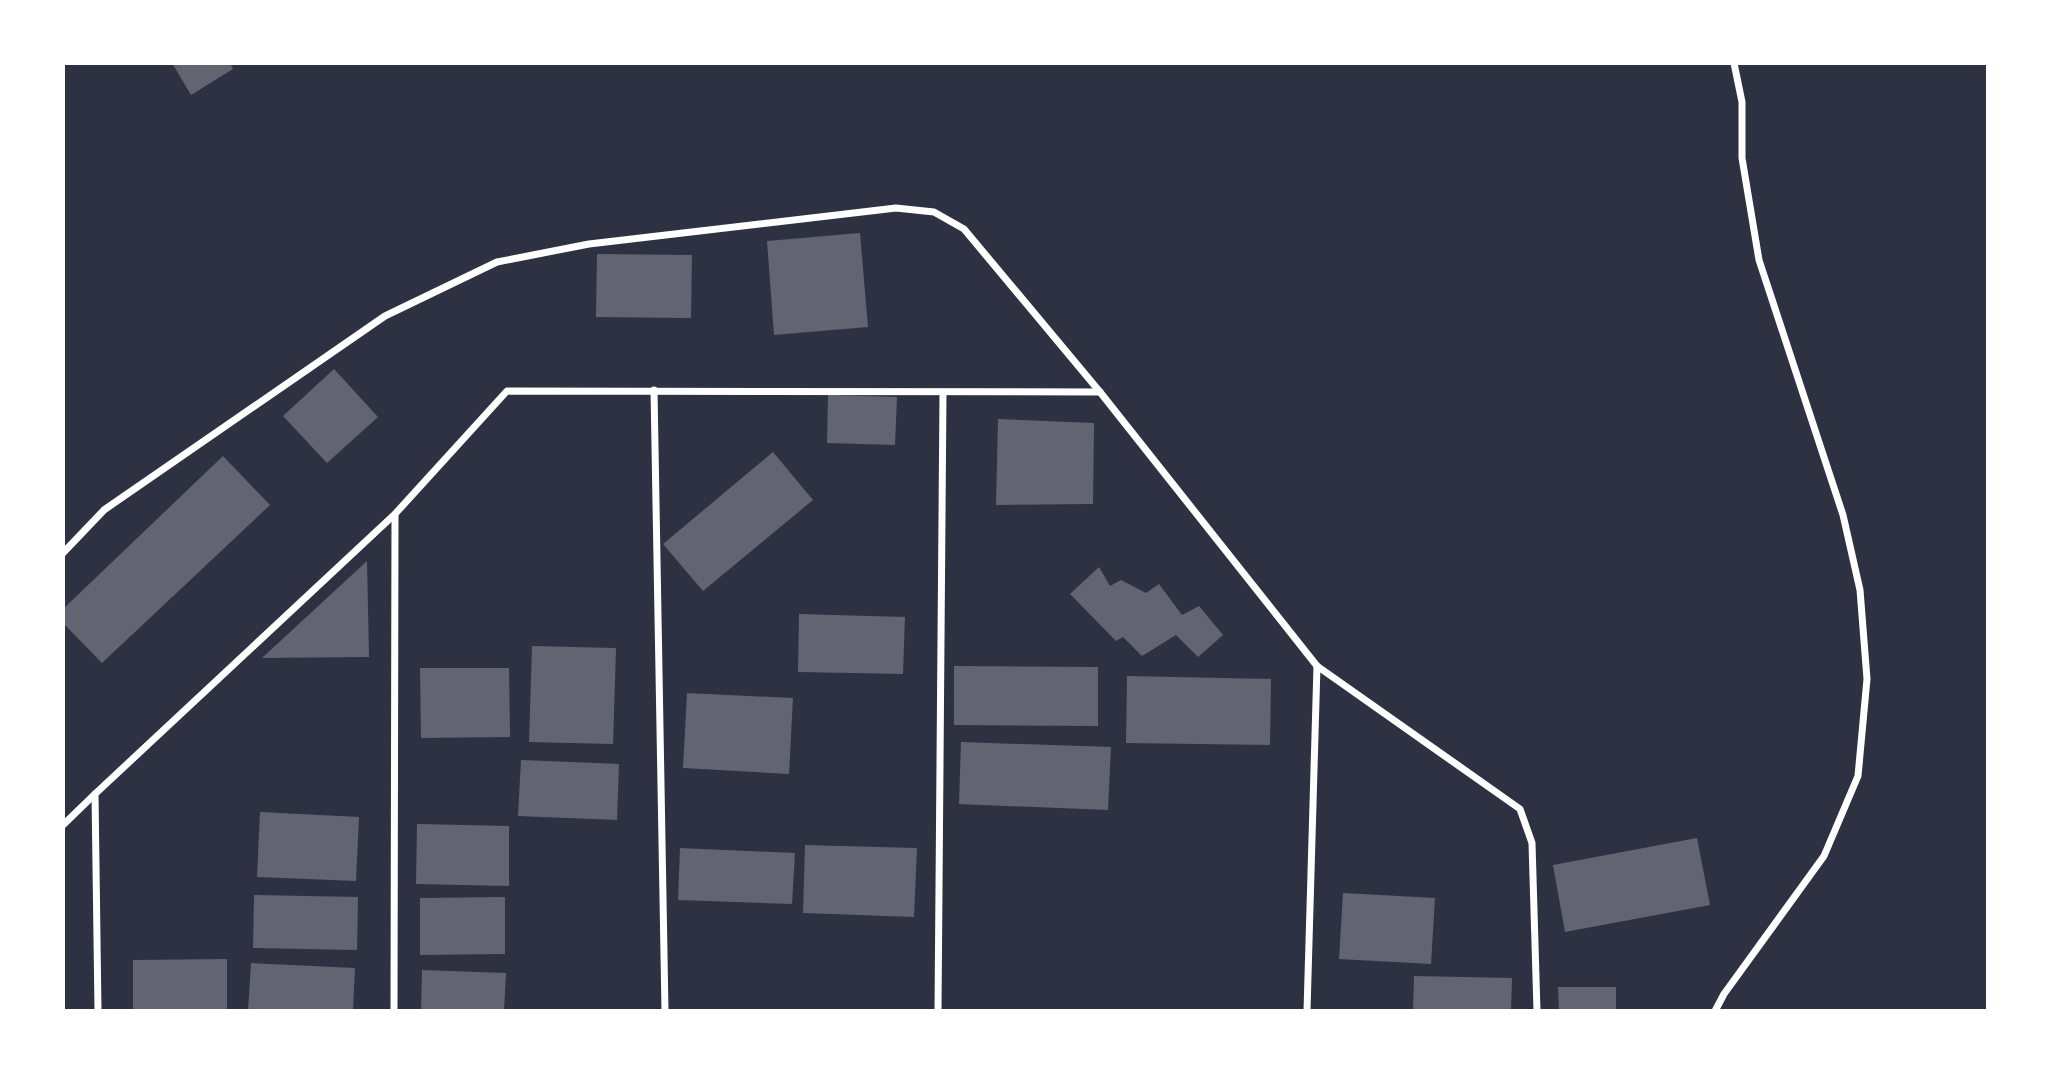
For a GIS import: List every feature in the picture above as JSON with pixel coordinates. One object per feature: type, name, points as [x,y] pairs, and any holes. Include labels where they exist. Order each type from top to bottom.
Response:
[{"type":"street","points":[[1715,1011],[1724,994],[1824,856],[1858,776],[1867,679],[1860,590],[1843,515],[1759,260],[1742,158],[1742,102],[1734,63]]},
{"type":"street","points":[[63,553],[104,510],[385,316],[497,262],[589,244],[896,208],[934,212],[964,229],[1100,393],[1317,666],[1520,809],[1532,843],[1537,1011]]},
{"type":"street","points":[[654,390],[665,1011]]},
{"type":"street","points":[[63,825],[395,514],[507,391],[1100,393]]},
{"type":"street","points":[[938,1011],[943,393]]},
{"type":"street","points":[[394,1011],[395,514]]},
{"type":"street","points":[[1307,1011],[1317,666]]},
{"type":"street","points":[[95,794],[98,1011]]},
{"type":"building","points":[[172,63],[230,63],[233,69],[191,95]]},
{"type":"building","points":[[860,233],[868,327],[774,335],[767,241]]},
{"type":"building","points":[[597,254],[692,255],[691,318],[596,317]]},
{"type":"building","points":[[334,369],[378,417],[327,463],[283,416]]},
{"type":"building","points":[[828,395],[897,397],[895,445],[827,443]]},
{"type":"building","points":[[998,419],[1094,423],[1093,504],[996,505]]},
{"type":"building","points":[[773,452],[813,500],[703,591],[663,544]]},
{"type":"building","points":[[223,456],[270,505],[102,663],[63,623],[63,609]]},
{"type":"building","points":[[367,561],[369,657],[262,658]]},
{"type":"building","points":[[1099,567],[1110,586],[1121,580],[1146,593],[1159,584],[1182,615],[1199,606],[1223,635],[1198,657],[1176,635],[1142,656],[1123,637],[1116,641],[1070,594]]},
{"type":"building","points":[[799,614],[905,617],[903,674],[798,672]]},
{"type":"building","points":[[532,646],[616,648],[613,744],[529,742]]},
{"type":"building","points":[[954,666],[1098,667],[1098,726],[954,725]]},
{"type":"building","points":[[420,668],[509,668],[510,737],[421,738]]},
{"type":"building","points":[[1127,676],[1271,679],[1270,745],[1126,743]]},
{"type":"building","points":[[687,693],[793,698],[789,774],[683,768]]},
{"type":"building","points":[[961,742],[1111,747],[1108,810],[959,804]]},
{"type":"building","points":[[521,760],[619,764],[617,820],[518,816]]},
{"type":"building","points":[[260,812],[359,817],[356,881],[257,877]]},
{"type":"building","points":[[417,824],[509,826],[509,886],[416,884]]},
{"type":"building","points":[[1697,838],[1710,905],[1565,932],[1553,865]]},
{"type":"building","points":[[805,845],[917,848],[914,917],[803,913]]},
{"type":"building","points":[[680,848],[795,853],[792,904],[678,900]]},
{"type":"building","points":[[1343,893],[1435,898],[1431,964],[1339,959]]},
{"type":"building","points":[[254,895],[358,897],[357,950],[253,948]]},
{"type":"building","points":[[505,897],[505,954],[420,955],[420,898]]},
{"type":"building","points":[[227,959],[227,1011],[133,1011],[133,960]]},
{"type":"building","points":[[251,963],[355,968],[353,1011],[248,1011]]},
{"type":"building","points":[[422,970],[506,973],[504,1011],[421,1011]]},
{"type":"building","points":[[1414,976],[1512,978],[1511,1011],[1413,1011]]},
{"type":"building","points":[[1558,987],[1616,987],[1616,1011],[1559,1011]]}]
